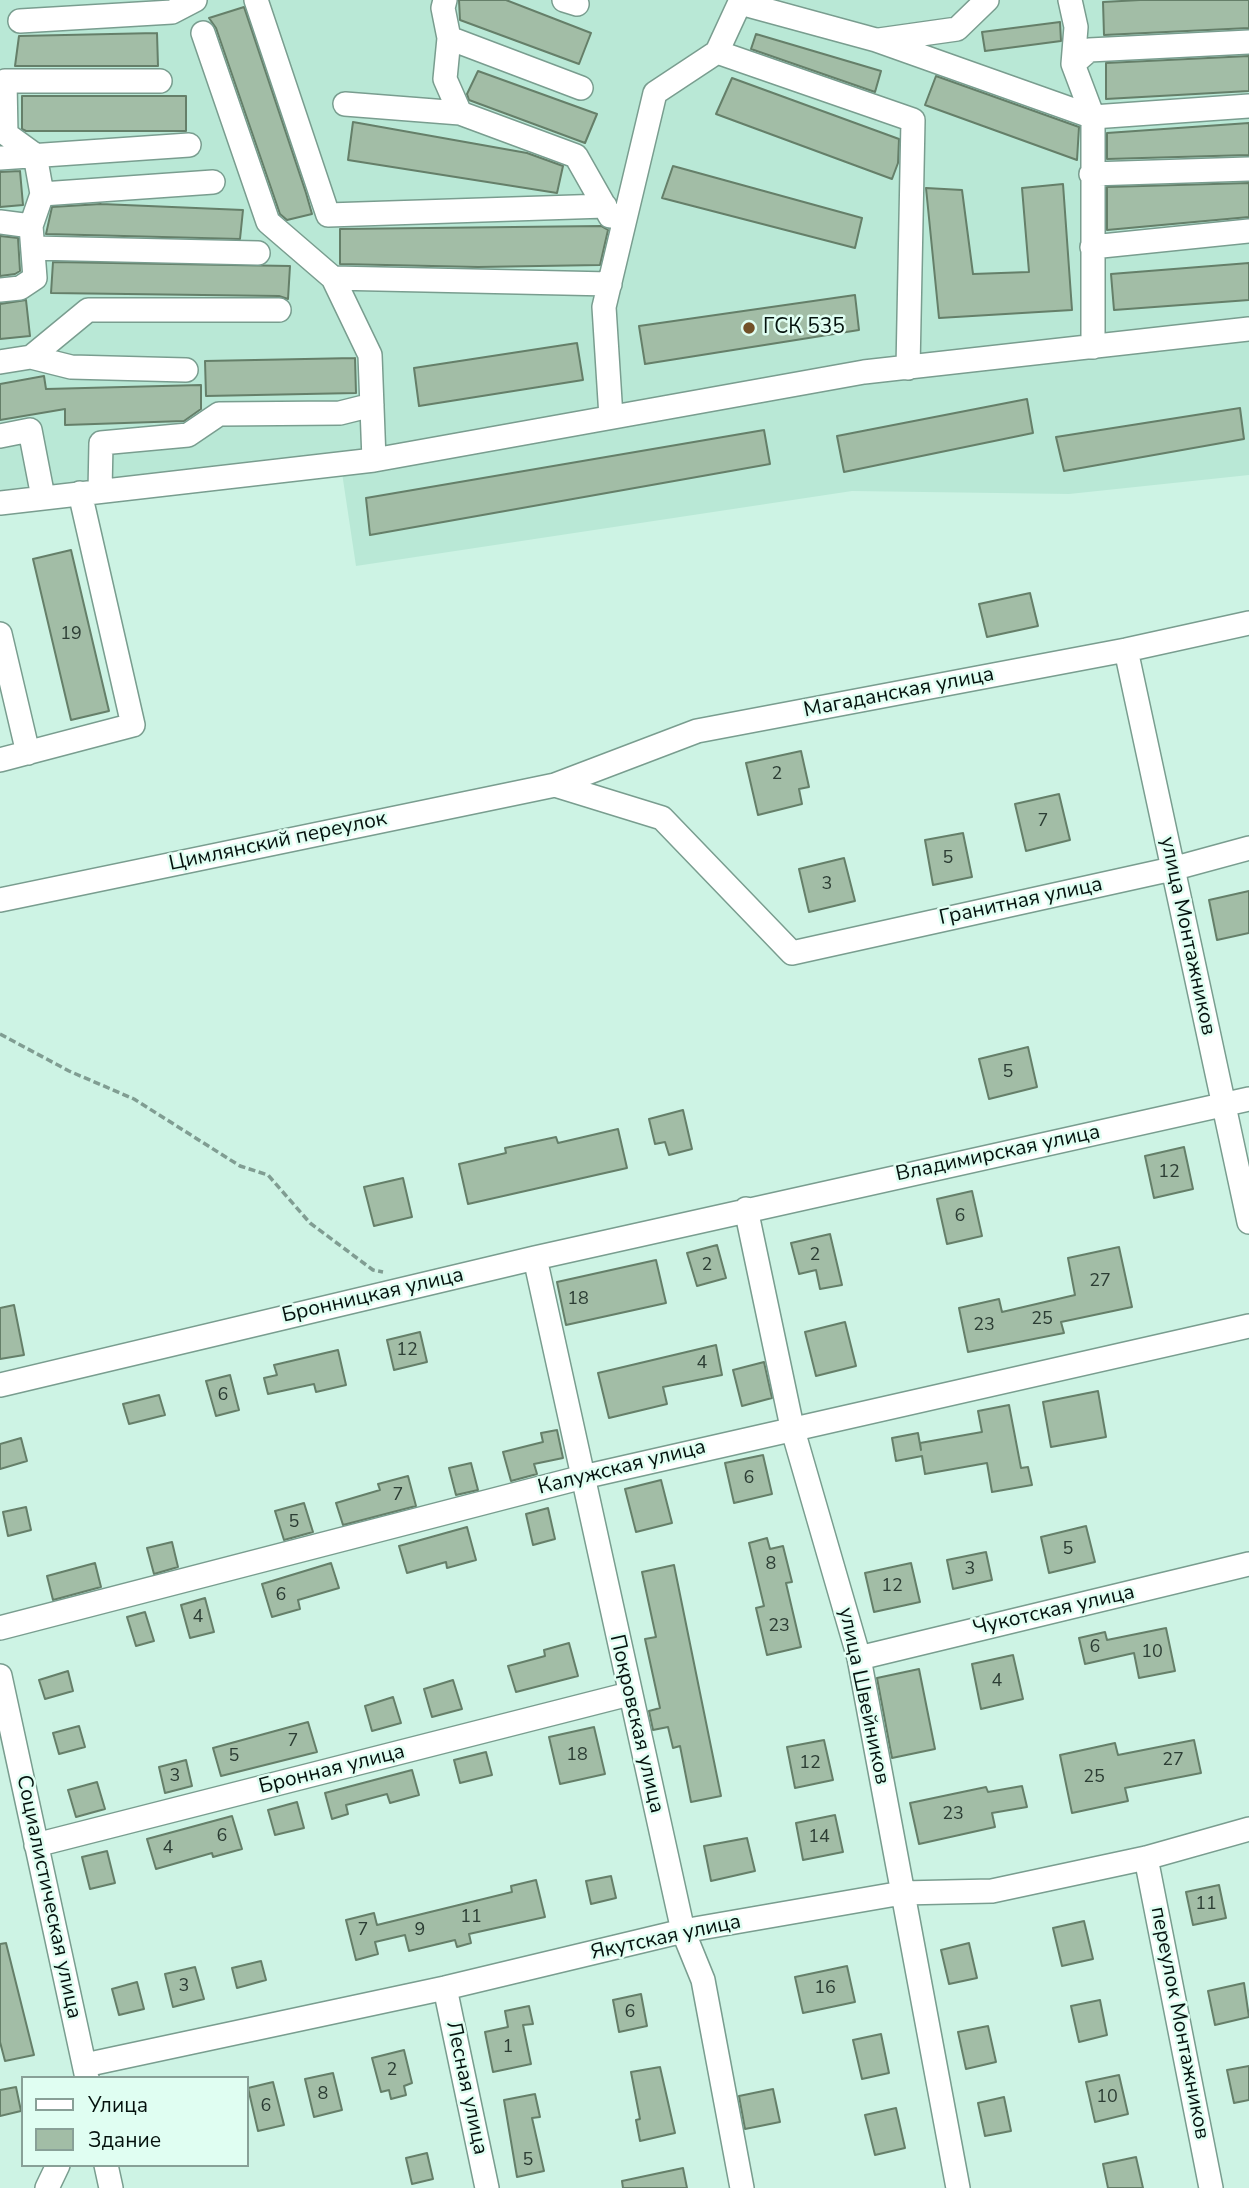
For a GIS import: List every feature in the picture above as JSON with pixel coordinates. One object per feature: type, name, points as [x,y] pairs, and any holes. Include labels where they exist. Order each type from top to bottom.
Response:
[{"type":"street","points":[[20,22],[172,12],[195,0]]},
{"type":"street","points":[[257,0],[328,215],[605,206]]},
{"type":"street","points":[[445,0],[443,8],[449,38],[445,79],[460,113]]},
{"type":"street","points":[[876,40],[957,29],[987,0]]},
{"type":"street","points":[[1070,0],[1076,27],[1073,64],[1093,117],[1093,347]]},
{"type":"street","points":[[611,417],[604,307],[655,93],[717,52],[740,2],[876,40],[1093,117],[1249,106]]},
{"type":"street","points":[[203,33],[268,222],[333,278],[370,355],[374,460]]},
{"type":"street","points":[[449,38],[581,88]]},
{"type":"street","points":[[1073,64],[1089,50],[1249,42]]},
{"type":"street","points":[[717,52],[913,120],[908,368]]},
{"type":"street","points":[[0,290],[20,288],[35,278],[32,237],[42,194],[35,155],[6,134],[5,81],[160,81]]},
{"type":"street","points":[[345,104],[460,113],[576,156],[622,237]]},
{"type":"street","points":[[0,158],[189,145]]},
{"type":"street","points":[[1091,174],[1249,169]]},
{"type":"street","points":[[42,194],[213,182]]},
{"type":"street","points":[[0,222],[32,237],[258,253]]},
{"type":"street","points":[[1092,247],[1249,231]]},
{"type":"street","points":[[333,278],[610,284]]},
{"type":"street","points":[[31,357],[88,310],[279,310]]},
{"type":"street","points":[[0,503],[374,460],[611,417],[908,368],[1249,329]]},
{"type":"street","points":[[0,362],[31,357],[71,367],[187,370]]},
{"type":"street","points":[[0,760],[133,725],[90,492],[101,443],[188,435],[219,414],[340,413],[372,405]]},
{"type":"street","points":[[0,436],[30,430],[43,497]]},
{"type":"street","name":"Магаданская улица","points":[[555,785],[697,731],[1126,650],[1249,622]]},
{"type":"street","points":[[0,634],[27,753]]},
{"type":"street","name":"улица Монтажников","points":[[1126,650],[1249,1222]]},
{"type":"street","name":"Цимлянский переулок","points":[[0,900],[555,785]]},
{"type":"street","name":"Гранитная улица","points":[[555,785],[662,818],[792,953],[1172,869],[1249,848]]},
{"type":"street","name":"Владимирская улица","points":[[747,1209],[1249,1099]]},
{"type":"street","name":"Бронницкая улица","points":[[0,1385],[747,1209]]},
{"type":"street","name":"улица Швейников","points":[[747,1209],[792,1427],[859,1658],[958,2188]]},
{"type":"street","name":"Покровская улица","points":[[535,1258],[683,1931],[703,1980],[742,2188]]},
{"type":"street","name":"Калужская улица","points":[[0,1628],[583,1477],[792,1427],[1249,1326]]},
{"type":"street","name":"Чукотская улица","points":[[859,1658],[1249,1564]]},
{"type":"street","name":"Социалистическая улица","points":[[0,1676],[86,2071]]},
{"type":"street","name":"Бронная улица","points":[[36,1845],[629,1694]]},
{"type":"street","name":"Якутская улица","points":[[86,2071],[683,1931],[902,1893],[992,1891],[1146,1858],[1249,1829]]},
{"type":"street","name":"переулок Монтажников","points":[[1146,1858],[1211,2188]]},
{"type":"street","name":"Лесная улица","points":[[445,1988],[487,2188]]},
{"type":"street","points":[[47,2188],[57,2167]]},
{"type":"street","points":[[106,2167],[111,2188]]},
{"type":"path","points":[[0,1034],[69,1071],[134,1099],[240,1166],[268,1175],[310,1223],[373,1270],[386,1273]]},
{"type":"shaded area","points":[[0,0],[1249,0],[1249,475],[1069,494],[852,491],[356,566],[339,453],[0,494]]},
{"type":"building","points":[[459,0],[506,0],[591,33],[579,64],[460,20]]},
{"type":"building","points":[[1249,0],[1249,28],[1104,35],[1103,2]]},
{"type":"building","points":[[244,7],[312,214],[287,220],[280,214],[216,28],[209,18]]},
{"type":"building","points":[[1060,22],[1061,41],[985,51],[982,32]]},
{"type":"building","points":[[157,33],[158,66],[15,66],[19,36]]},
{"type":"building","points":[[756,34],[881,71],[875,92],[751,49]]},
{"type":"building","points":[[1249,56],[1249,91],[1106,99],[1106,63]]},
{"type":"building","points":[[478,71],[597,114],[585,143],[469,100],[467,94]]},
{"type":"building","points":[[936,76],[1079,127],[1077,160],[925,105]]},
{"type":"building","points":[[732,78],[899,139],[898,163],[892,179],[716,114]]},
{"type":"building","points":[[22,96],[186,96],[186,131],[26,131],[22,129]]},
{"type":"building","points":[[353,122],[527,153],[563,166],[557,193],[348,160]]},
{"type":"building","points":[[1249,123],[1249,155],[1107,159],[1107,133]]},
{"type":"building","points":[[673,166],[862,218],[855,248],[662,198]]},
{"type":"building","points":[[20,171],[23,205],[0,207],[0,172]]},
{"type":"building","points":[[1249,183],[1249,217],[1107,230],[1107,187]]},
{"type":"building","points":[[1063,184],[1072,310],[939,318],[926,188],[962,190],[973,274],[1029,272],[1022,188]]},
{"type":"building","points":[[101,204],[243,210],[240,239],[46,234],[52,207]]},
{"type":"building","points":[[601,226],[608,230],[600,265],[478,267],[340,264],[340,229]]},
{"type":"building","points":[[0,236],[18,238],[20,271],[15,274],[0,276]]},
{"type":"building","points":[[53,262],[290,266],[288,299],[279,296],[51,293]]},
{"type":"building","points":[[1249,263],[1249,300],[1114,310],[1111,274]]},
{"type":"building","name":"ГСК 535","points":[[855,295],[859,330],[645,364],[639,326]]},
{"type":"building","points":[[26,300],[30,336],[0,339],[0,304]]},
{"type":"building","points":[[577,343],[583,380],[419,406],[414,368]]},
{"type":"building","points":[[355,358],[356,393],[206,396],[205,361]]},
{"type":"building","points":[[44,376],[46,389],[201,385],[201,409],[184,421],[65,425],[65,409],[0,420],[0,384]]},
{"type":"building","points":[[1027,399],[1033,433],[844,472],[837,436]]},
{"type":"building","points":[[1240,408],[1244,439],[1064,471],[1056,437]]},
{"type":"building","points":[[764,430],[770,464],[370,535],[366,498]]},
{"type":"building","points":[[71,550],[109,711],[71,720],[33,559]]},
{"type":"building","points":[[1030,593],[1038,626],[987,637],[979,604]]},
{"type":"building","points":[[801,751],[809,787],[799,789],[802,804],[758,815],[746,763]]},
{"type":"building","points":[[1059,794],[1070,840],[1026,851],[1015,804]]},
{"type":"building","points":[[963,833],[972,877],[933,885],[925,840]]},
{"type":"building","points":[[844,858],[855,901],[809,912],[799,869]]},
{"type":"building","points":[[1249,891],[1249,933],[1217,940],[1209,900]]},
{"type":"building","points":[[1028,1047],[1037,1087],[989,1099],[979,1059]]},
{"type":"building","points":[[683,1110],[692,1149],[669,1155],[665,1142],[655,1144],[649,1119]]},
{"type":"building","points":[[618,1129],[627,1168],[468,1204],[459,1164],[506,1153],[505,1148],[556,1137],[558,1143]]},
{"type":"building","points":[[1184,1147],[1193,1189],[1154,1198],[1145,1156]]},
{"type":"building","points":[[403,1178],[412,1217],[374,1226],[364,1187]]},
{"type":"building","points":[[972,1191],[982,1236],[947,1244],[937,1199]]},
{"type":"building","points":[[830,1234],[842,1285],[820,1289],[816,1270],[799,1274],[791,1243]]},
{"type":"building","points":[[717,1245],[726,1278],[697,1286],[687,1253]]},
{"type":"building","points":[[1119,1247],[1132,1307],[1061,1322],[1064,1333],[968,1352],[959,1308],[999,1299],[1002,1312],[1075,1295],[1068,1258]]},
{"type":"building","points":[[656,1260],[666,1303],[566,1325],[557,1282]]},
{"type":"building","points":[[14,1305],[24,1355],[0,1359],[0,1308]]},
{"type":"building","points":[[845,1322],[856,1366],[816,1376],[805,1332]]},
{"type":"building","points":[[420,1332],[427,1362],[394,1370],[387,1340]]},
{"type":"building","points":[[716,1345],[722,1375],[663,1387],[667,1404],[609,1418],[598,1373]]},
{"type":"building","points":[[338,1350],[346,1385],[316,1392],[314,1384],[268,1394],[264,1378],[277,1375],[274,1365]]},
{"type":"building","points":[[764,1362],[772,1398],[742,1406],[733,1370]]},
{"type":"building","points":[[230,1375],[239,1410],[216,1416],[206,1381]]},
{"type":"building","points":[[1098,1391],[1106,1437],[1051,1447],[1043,1402]]},
{"type":"building","points":[[159,1395],[165,1415],[129,1424],[123,1404]]},
{"type":"building","points":[[1009,1405],[1021,1468],[1028,1467],[1032,1485],[992,1492],[987,1463],[925,1474],[922,1456],[896,1461],[892,1438],[918,1433],[921,1450],[920,1443],[982,1432],[978,1411]]},
{"type":"building","points":[[557,1430],[563,1458],[534,1464],[537,1474],[511,1481],[503,1452],[543,1442],[541,1433]]},
{"type":"building","points":[[21,1438],[27,1461],[0,1469],[0,1444]]},
{"type":"building","points":[[763,1455],[772,1494],[734,1503],[725,1463]]},
{"type":"building","points":[[471,1463],[478,1490],[456,1495],[449,1468]]},
{"type":"building","points":[[408,1476],[416,1506],[343,1525],[336,1503],[380,1490],[378,1484]]},
{"type":"building","points":[[661,1480],[672,1523],[636,1532],[625,1489]]},
{"type":"building","points":[[304,1503],[313,1532],[284,1540],[275,1511]]},
{"type":"building","points":[[26,1507],[31,1530],[8,1536],[3,1512]]},
{"type":"building","points":[[548,1508],[555,1539],[533,1545],[526,1514]]},
{"type":"building","points":[[1086,1526],[1095,1562],[1049,1573],[1041,1537]]},
{"type":"building","points":[[467,1527],[476,1560],[447,1568],[446,1562],[407,1573],[399,1546]]},
{"type":"building","points":[[767,1538],[770,1549],[783,1546],[792,1582],[786,1583],[801,1647],[767,1655],[756,1608],[764,1606],[749,1543]]},
{"type":"building","points":[[172,1542],[178,1567],[154,1574],[147,1548]]},
{"type":"building","points":[[986,1552],[992,1580],[953,1589],[947,1560]]},
{"type":"building","points":[[95,1563],[101,1587],[53,1600],[47,1576]]},
{"type":"building","points":[[331,1563],[339,1588],[298,1600],[300,1609],[272,1617],[262,1584]]},
{"type":"building","points":[[911,1563],[920,1602],[874,1612],[865,1573]]},
{"type":"building","points":[[674,1565],[721,1796],[691,1802],[680,1746],[673,1748],[668,1727],[653,1730],[649,1711],[660,1708],[645,1639],[656,1637],[642,1572]]},
{"type":"building","points":[[205,1598],[214,1632],[190,1638],[181,1605]]},
{"type":"building","points":[[145,1612],[154,1641],[136,1646],[127,1617]]},
{"type":"building","points":[[1166,1628],[1175,1671],[1139,1678],[1134,1653],[1085,1664],[1079,1638],[1105,1632],[1107,1640]]},
{"type":"building","points":[[569,1643],[578,1676],[516,1692],[508,1666],[545,1656],[544,1650]]},
{"type":"building","points":[[1013,1655],[1023,1699],[981,1709],[972,1664]]},
{"type":"building","points":[[919,1669],[935,1749],[892,1758],[877,1678]]},
{"type":"building","points":[[68,1671],[73,1691],[45,1699],[39,1680]]},
{"type":"building","points":[[453,1680],[462,1709],[432,1717],[424,1689]]},
{"type":"building","points":[[393,1697],[401,1723],[372,1731],[365,1706]]},
{"type":"building","points":[[308,1722],[317,1752],[221,1776],[213,1748]]},
{"type":"building","points":[[79,1726],[85,1747],[59,1754],[53,1733]]},
{"type":"building","points":[[594,1727],[605,1774],[560,1784],[549,1737]]},
{"type":"building","points":[[824,1740],[833,1780],[795,1788],[787,1747]]},
{"type":"building","points":[[1194,1740],[1201,1773],[1125,1788],[1128,1801],[1072,1813],[1060,1755],[1115,1743],[1118,1755]]},
{"type":"building","points":[[486,1752],[492,1775],[460,1783],[454,1760]]},
{"type":"building","points":[[186,1760],[192,1786],[165,1793],[159,1767]]},
{"type":"building","points":[[412,1770],[419,1795],[390,1803],[387,1794],[346,1805],[348,1814],[332,1819],[325,1793]]},
{"type":"building","points":[[97,1782],[105,1809],[76,1817],[68,1790]]},
{"type":"building","points":[[1022,1786],[1027,1807],[992,1813],[995,1827],[919,1844],[910,1803],[986,1787],[988,1792]]},
{"type":"building","points":[[297,1802],[304,1828],[275,1835],[268,1810]]},
{"type":"building","points":[[835,1815],[843,1852],[803,1860],[796,1823]]},
{"type":"building","points":[[232,1816],[242,1849],[213,1857],[212,1853],[156,1869],[147,1839]]},
{"type":"building","points":[[747,1838],[755,1871],[711,1881],[704,1846]]},
{"type":"building","points":[[107,1851],[115,1883],[90,1889],[82,1857]]},
{"type":"building","points":[[611,1876],[616,1898],[591,1904],[586,1881]]},
{"type":"building","points":[[536,1880],[545,1917],[469,1934],[471,1943],[457,1947],[455,1940],[409,1951],[405,1935],[375,1942],[378,1954],[356,1960],[346,1920],[374,1913],[377,1925],[512,1892],[511,1886]]},
{"type":"building","points":[[1219,1885],[1226,1918],[1193,1925],[1186,1892]]},
{"type":"building","points":[[1084,1921],[1093,1959],[1062,1966],[1053,1928]]},
{"type":"building","points":[[6,1943],[34,2055],[5,2061],[0,2042],[0,1944]]},
{"type":"building","points":[[969,1943],[977,1978],[949,1984],[941,1950]]},
{"type":"building","points":[[261,1961],[266,1980],[237,1988],[232,1968]]},
{"type":"building","points":[[847,1966],[855,2002],[803,2013],[795,1977]]},
{"type":"building","points":[[195,1967],[204,1999],[173,2007],[165,1974]]},
{"type":"building","points":[[137,1982],[144,2009],[119,2015],[112,1989]]},
{"type":"building","points":[[1244,1983],[1249,2017],[1215,2025],[1208,1991]]},
{"type":"building","points":[[641,1994],[647,2026],[619,2032],[613,2000]]},
{"type":"building","points":[[1100,2000],[1107,2035],[1079,2042],[1071,2006]]},
{"type":"building","points":[[529,2006],[533,2024],[523,2025],[531,2064],[493,2072],[485,2032],[508,2027],[505,2011]]},
{"type":"building","points":[[988,2026],[996,2062],[966,2069],[958,2032]]},
{"type":"building","points":[[881,2034],[889,2073],[862,2079],[853,2040]]},
{"type":"building","points":[[404,2050],[412,2083],[404,2086],[406,2095],[391,2099],[389,2090],[381,2092],[372,2058]]},
{"type":"building","points":[[1249,2066],[1249,2100],[1234,2103],[1227,2070]]},
{"type":"building","points":[[660,2067],[675,2133],[640,2141],[636,2120],[640,2119],[631,2072]]},
{"type":"building","points":[[333,2073],[342,2110],[314,2117],[305,2079]]},
{"type":"building","points":[[1119,2075],[1128,2114],[1095,2122],[1086,2082]]},
{"type":"building","points":[[273,2082],[284,2125],[258,2131],[248,2088]]},
{"type":"building","points":[[16,2087],[21,2111],[0,2116],[0,2090]]},
{"type":"building","points":[[773,2089],[780,2122],[745,2129],[739,2096]]},
{"type":"building","points":[[535,2094],[540,2117],[532,2118],[544,2171],[517,2177],[504,2100]]},
{"type":"building","points":[[1004,2097],[1011,2131],[985,2136],[978,2103]]},
{"type":"building","points":[[896,2108],[905,2148],[875,2155],[865,2115]]},
{"type":"building","points":[[427,2153],[433,2179],[412,2184],[406,2158]]},
{"type":"building","points":[[1136,2157],[1143,2188],[1108,2188],[1103,2164]]},
{"type":"building","points":[[683,2168],[687,2188],[623,2188],[622,2181]]},
{"type":"place","name":"ГСК 535","points":[[749,328]]}]
